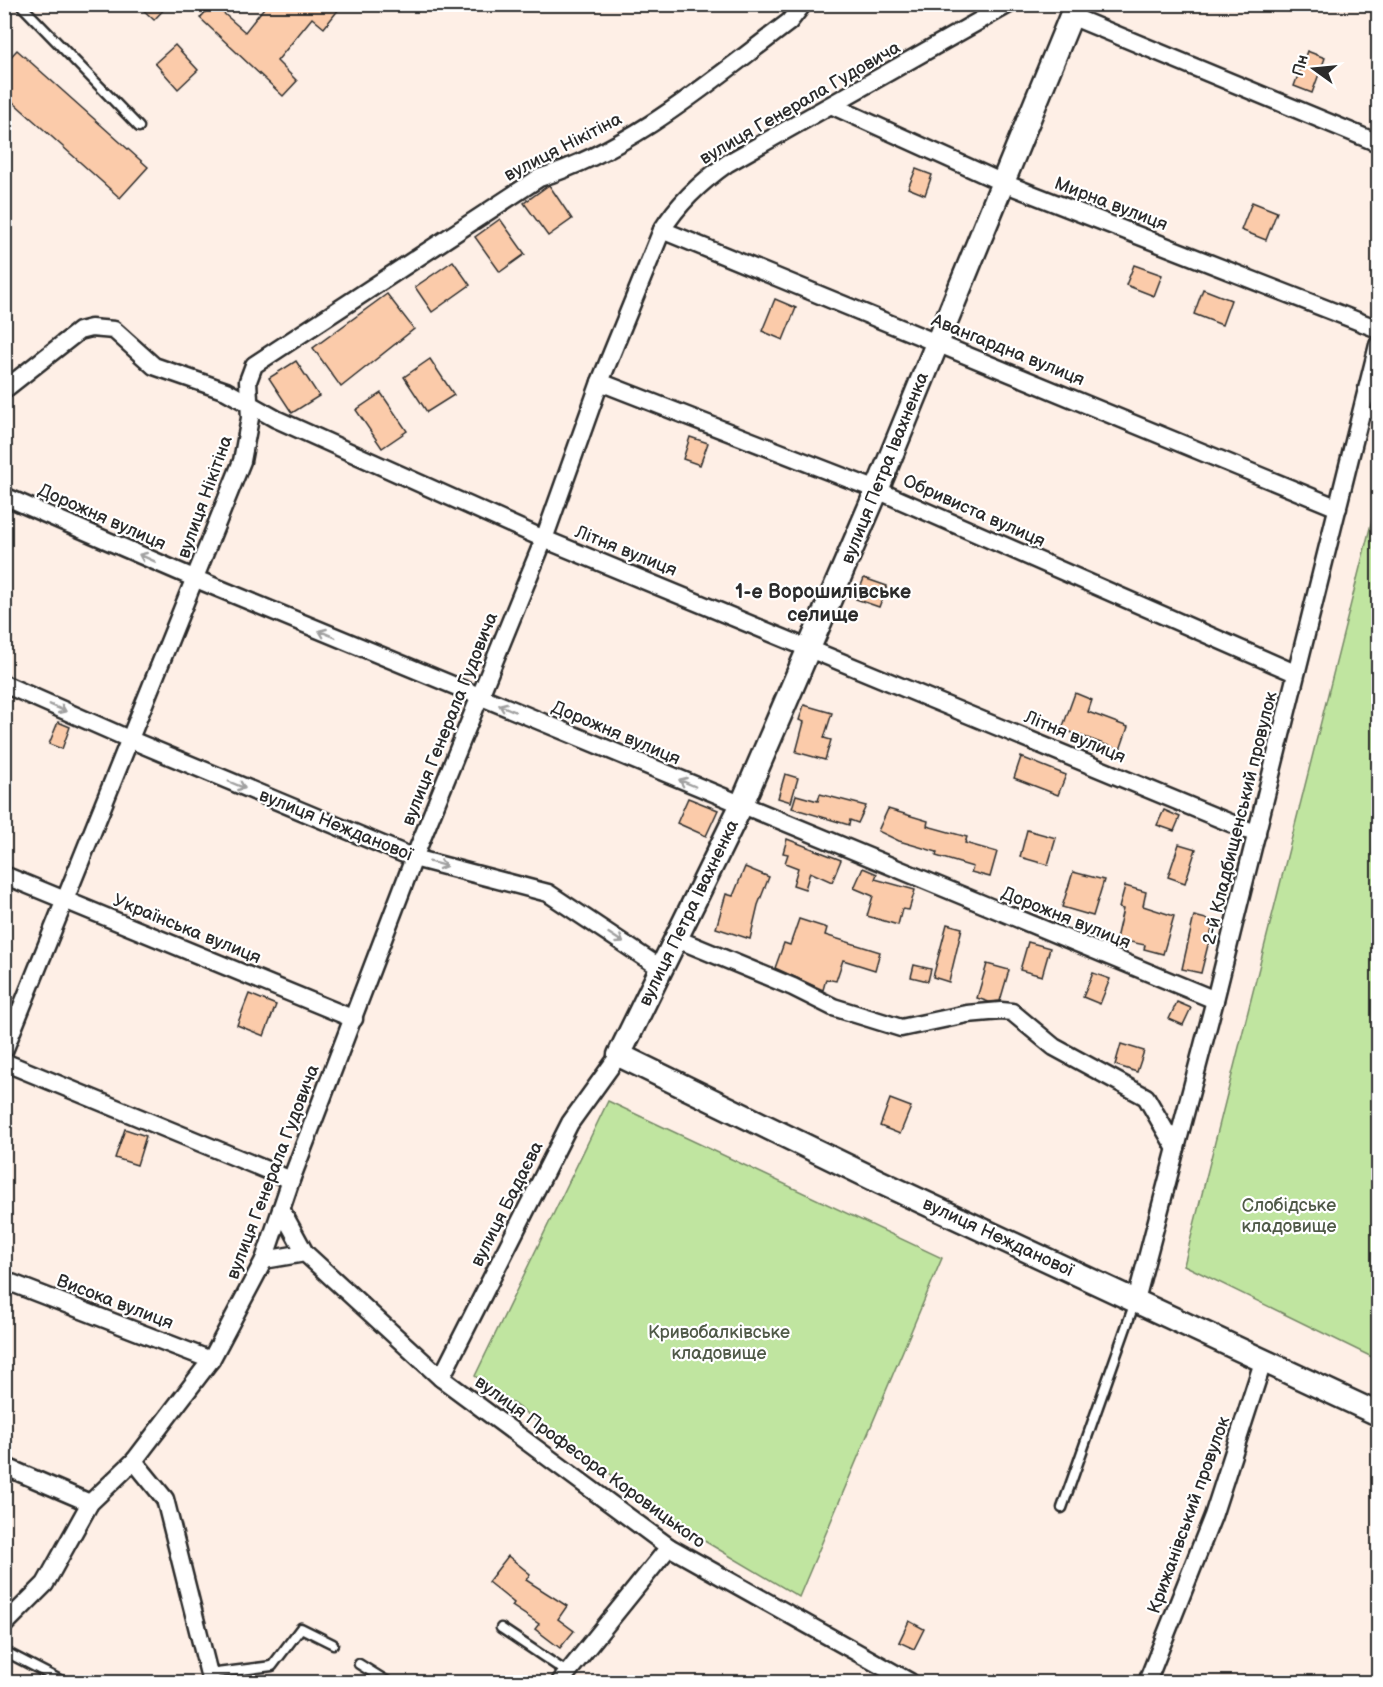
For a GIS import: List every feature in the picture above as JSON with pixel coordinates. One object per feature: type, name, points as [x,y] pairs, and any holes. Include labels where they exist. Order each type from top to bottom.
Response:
[{"type":"street","name":"вулиця Нікітіна","points":[[4,1051],[242,461],[249,432],[249,372],[263,357],[539,178],[570,168],[666,114],[789,22],[803,4]]},
{"type":"street","name":"вулиця Генерала Гудовича","points":[[4,1625],[45,1584],[90,1503],[134,1461],[211,1360],[264,1260],[291,1180],[414,858],[544,538],[600,382],[662,230],[687,196],[728,163],[833,106],[1009,4]]},
{"type":"street","points":[[1073,10],[1378,143]]},
{"type":"street","name":"вулиця Петра Івахненка","points":[[619,1055],[741,806],[877,490],[1073,10]]},
{"type":"street","name":"Мирна вулиця","points":[[833,106],[1001,182],[1378,329]]},
{"type":"street","name":"Авангардна вулиця","points":[[662,230],[1338,508]]},
{"type":"street","name":"Літня вулиця","points":[[4,390],[79,331],[103,328],[123,336],[138,354],[154,366],[225,391],[276,419],[544,538],[1257,834]]},
{"type":"street","name":"2-й Кладбищенський провулок","points":[[1136,1300],[1215,1000],[1378,345]]},
{"type":"street","name":"Обривиста вулиця","points":[[600,382],[877,490],[1295,673]]},
{"type":"street","name":"Дорожня вулиця","points":[[4,496],[196,579],[741,806],[1215,1000]]},
{"type":"street","name":"вулиця Нежданової","points":[[4,684],[414,858],[548,893],[662,969]]},
{"type":"street","name":"Українська вулиця","points":[[4,875],[354,1019]]},
{"type":"street","points":[[676,939],[793,987],[833,1007],[901,1028],[967,1014],[1012,1012],[1054,1047],[1146,1098],[1176,1149]]},
{"type":"street","name":"вулиця Нежданової","points":[[619,1055],[880,1182],[1378,1414]]},
{"type":"street","name":"вулиця Бадаєва","points":[[441,1378],[570,1123],[619,1055]]},
{"type":"street","points":[[4,1062],[291,1180]]},
{"type":"street","points":[[1157,1116],[1187,1106]]},
{"type":"street","name":"вулиця Професора Коровицького","points":[[281,1209],[305,1253],[441,1378],[669,1547],[910,1683]]},
{"type":"street","points":[[264,1260],[305,1253]]},
{"type":"street","name":"Висока вулиця","points":[[4,1280],[211,1360]]},
{"type":"street","name":"Крижанівський провулок","points":[[1147,1683],[1213,1516],[1264,1359]]},
{"type":"street","points":[[134,1461],[165,1500],[210,1678]]},
{"type":"street","points":[[4,1466],[90,1503]]},
{"type":"street","points":[[564,1678],[669,1547]]},
{"type":"lane","points":[[20,4],[139,127]]},
{"type":"lane","points":[[1361,413],[1378,415]]},
{"type":"lane","points":[[1062,1508],[1136,1300]]},
{"type":"lane","points":[[210,1678],[272,1666],[301,1628],[333,1644]]},
{"type":"lane","points":[[501,1628],[564,1678]]},
{"type":"lane","points":[[4,1652],[63,1682],[88,1680]]},
{"type":"lane","points":[[359,1664],[388,1683]]},
{"type":"green space","name":"Слобідське кладовище","points":[[1378,496],[1378,1360],[1184,1265]]},
{"type":"green space","name":"Кривобалківське кладовище","points":[[608,1101],[942,1258],[799,1597],[696,1536],[475,1376]]},
{"type":"building","points":[[137,4],[169,4],[154,20]]},
{"type":"building","points":[[213,4],[245,32],[267,4],[343,4],[324,28],[312,18],[277,61],[297,81],[283,96],[200,18]]},
{"type":"building","points":[[175,45],[198,70],[178,89],[155,63]]},
{"type":"building","points":[[17,50],[148,167],[120,198],[4,94],[4,64]]},
{"type":"building","points":[[1307,51],[1325,58],[1312,93],[1294,86]]},
{"type":"building","points":[[916,169],[932,175],[925,195],[908,188]]},
{"type":"building","points":[[549,185],[572,219],[548,236],[524,203]]},
{"type":"building","points":[[1252,202],[1277,212],[1266,240],[1241,230]]},
{"type":"building","points":[[500,219],[525,254],[500,272],[475,237]]},
{"type":"building","points":[[453,261],[470,285],[432,312],[415,287]]},
{"type":"building","points":[[1134,265],[1162,275],[1154,296],[1126,285]]},
{"type":"building","points":[[1203,289],[1231,300],[1222,325],[1194,314]]},
{"type":"building","points":[[387,294],[414,329],[341,387],[313,348]]},
{"type":"building","points":[[775,299],[796,308],[783,340],[762,331]]},
{"type":"building","points":[[430,359],[454,395],[427,412],[404,377]]},
{"type":"building","points":[[296,361],[319,396],[292,413],[269,378]]},
{"type":"building","points":[[381,393],[407,431],[382,448],[356,410]]},
{"type":"building","points":[[690,437],[708,443],[700,465],[683,459]]},
{"type":"building","points":[[864,578],[887,586],[879,607],[856,599]]},
{"type":"building","points":[[1075,693],[1092,700],[1088,712],[1128,727],[1120,750],[1062,729]]},
{"type":"building","points":[[804,705],[832,713],[824,738],[831,740],[825,760],[796,752],[804,722],[799,720]]},
{"type":"building","points":[[58,722],[70,727],[62,749],[49,744]]},
{"type":"building","points":[[1021,757],[1066,775],[1058,795],[1014,778]]},
{"type":"building","points":[[785,774],[798,778],[791,802],[778,798]]},
{"type":"building","points":[[820,794],[866,806],[858,823],[850,820],[849,825],[792,808],[796,795],[818,801]]},
{"type":"building","points":[[688,798],[718,810],[706,836],[677,823]]},
{"type":"building","points":[[888,809],[928,821],[927,826],[967,837],[965,843],[997,852],[990,877],[971,872],[973,867],[936,856],[937,852],[899,841],[878,831]]},
{"type":"building","points":[[1164,810],[1180,817],[1174,831],[1157,825]]},
{"type":"building","points":[[1027,830],[1056,838],[1048,865],[1020,857]]},
{"type":"building","points":[[787,839],[841,860],[832,882],[810,872],[805,889],[793,885],[798,868],[785,863],[788,854],[783,853]]},
{"type":"building","points":[[1179,844],[1196,849],[1185,883],[1168,877]]},
{"type":"building","points":[[745,867],[769,877],[758,905],[750,939],[716,928],[726,894],[733,896]]},
{"type":"building","points":[[863,868],[877,874],[875,879],[915,890],[909,910],[902,909],[898,925],[867,916],[873,896],[854,888]]},
{"type":"building","points":[[1073,872],[1104,880],[1093,916],[1062,907]]},
{"type":"building","points":[[1125,886],[1146,892],[1143,906],[1174,916],[1163,954],[1144,949],[1145,945],[1116,939],[1123,909],[1119,908]]},
{"type":"building","points":[[1194,916],[1214,921],[1201,973],[1182,969]]},
{"type":"building","points":[[799,919],[827,928],[825,935],[880,952],[875,970],[843,960],[836,981],[826,979],[823,990],[775,968],[784,943],[790,945]]},
{"type":"building","points":[[947,924],[962,928],[949,982],[933,977]]},
{"type":"building","points":[[1028,942],[1050,948],[1042,976],[1020,970]]},
{"type":"building","points":[[987,964],[1009,970],[1000,1001],[989,1002],[977,998]]},
{"type":"building","points":[[914,965],[931,969],[928,981],[911,977]]},
{"type":"building","points":[[1093,973],[1110,979],[1100,1004],[1083,997]]},
{"type":"building","points":[[249,994],[276,1005],[264,1036],[237,1025]]},
{"type":"building","points":[[1177,1002],[1191,1008],[1183,1025],[1169,1019]]},
{"type":"building","points":[[1121,1044],[1144,1051],[1137,1072],[1115,1065]]},
{"type":"building","points":[[890,1099],[911,1107],[900,1134],[880,1126]]},
{"type":"building","points":[[125,1129],[146,1136],[137,1165],[115,1158]]},
{"type":"building","points":[[508,1556],[530,1574],[526,1580],[567,1606],[558,1619],[574,1631],[560,1648],[535,1629],[539,1624],[512,1606],[514,1603],[488,1582]]},
{"type":"building","points":[[909,1621],[924,1629],[914,1649],[899,1642]]},
{"type":"district","name":"1-е Ворошилівське селище","points":[[823,604]]}]
